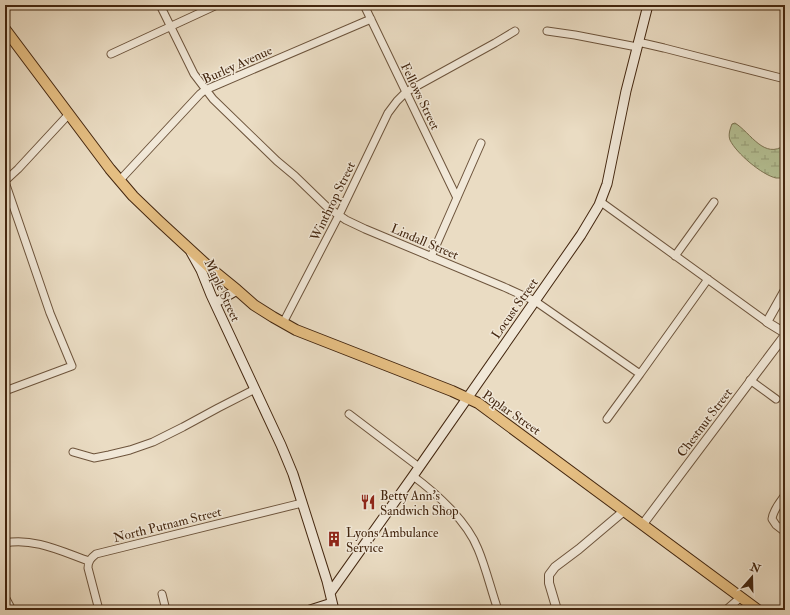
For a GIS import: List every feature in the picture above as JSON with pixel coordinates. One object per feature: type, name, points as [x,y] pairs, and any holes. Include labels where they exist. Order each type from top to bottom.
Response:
[{"type":"main road","name":"Locust Street","points":[[330,593],[581,235],[601,202],[608,184],[626,92],[648,5]]},
{"type":"main road","name":"Maple Street","points":[[5,29],[110,169],[133,196],[190,249],[201,270],[293,474],[333,607]]},
{"type":"main road","name":"Poplar Street","points":[[190,249],[254,305],[296,330],[467,397],[478,403],[758,610]]},
{"type":"main road","points":[[215,303],[236,290]]},
{"type":"main road","points":[[310,610],[333,607]]},
{"type":"street","name":"Lindall Street","points":[[160,5],[194,74],[205,90],[277,161],[327,207],[365,229],[535,301],[640,374]]},
{"type":"street","points":[[111,54],[217,5]]},
{"type":"street","name":"Fellows Street","points":[[364,5],[457,198]]},
{"type":"street","name":"Burley Avenue","points":[[120,180],[205,90],[371,20]]},
{"type":"street","name":"Winthrop Street","points":[[283,323],[339,215],[388,113],[397,101],[406,92],[515,31]]},
{"type":"street","points":[[547,32],[664,48],[785,79]]},
{"type":"street","points":[[5,391],[72,366],[50,312],[5,181],[69,114]]},
{"type":"street","points":[[431,257],[481,143]]},
{"type":"street","name":"Chestnut Street","points":[[601,202],[785,334],[643,524]]},
{"type":"street","points":[[676,256],[714,202]]},
{"type":"street","points":[[607,420],[708,280]]},
{"type":"street","points":[[768,322],[785,290]]},
{"type":"street","points":[[750,380],[776,399]]},
{"type":"street","points":[[73,452],[94,458],[130,450],[153,442],[255,389]]},
{"type":"street","points":[[349,414],[419,467]]},
{"type":"street","points":[[413,476],[445,504],[472,538],[478,548],[498,610]]},
{"type":"street","points":[[785,495],[776,508],[772,519],[776,525],[785,532]]},
{"type":"street","name":"North Putnam Street","points":[[89,561],[96,554],[102,552],[302,503]]},
{"type":"street","points":[[557,610],[549,583],[549,575],[555,567],[579,550],[624,511]]},
{"type":"street","points":[[5,543],[40,544],[89,561],[88,568],[99,610]]},
{"type":"street","points":[[162,594],[166,610]]},
{"type":"street","points":[[726,610],[740,596]]},
{"type":"street","points":[[5,597],[12,610]]},
{"type":"green space","points":[[735,123],[764,147],[777,149],[785,145],[785,175],[782,178],[776,178],[764,173],[750,163],[738,151],[730,140],[729,136],[732,124]]},
{"type":"place","name":"Betty Ann's Sandwich Shop","points":[[368,502]]},
{"type":"place","name":"Lyons Ambulance Service","points":[[334,539]]}]
